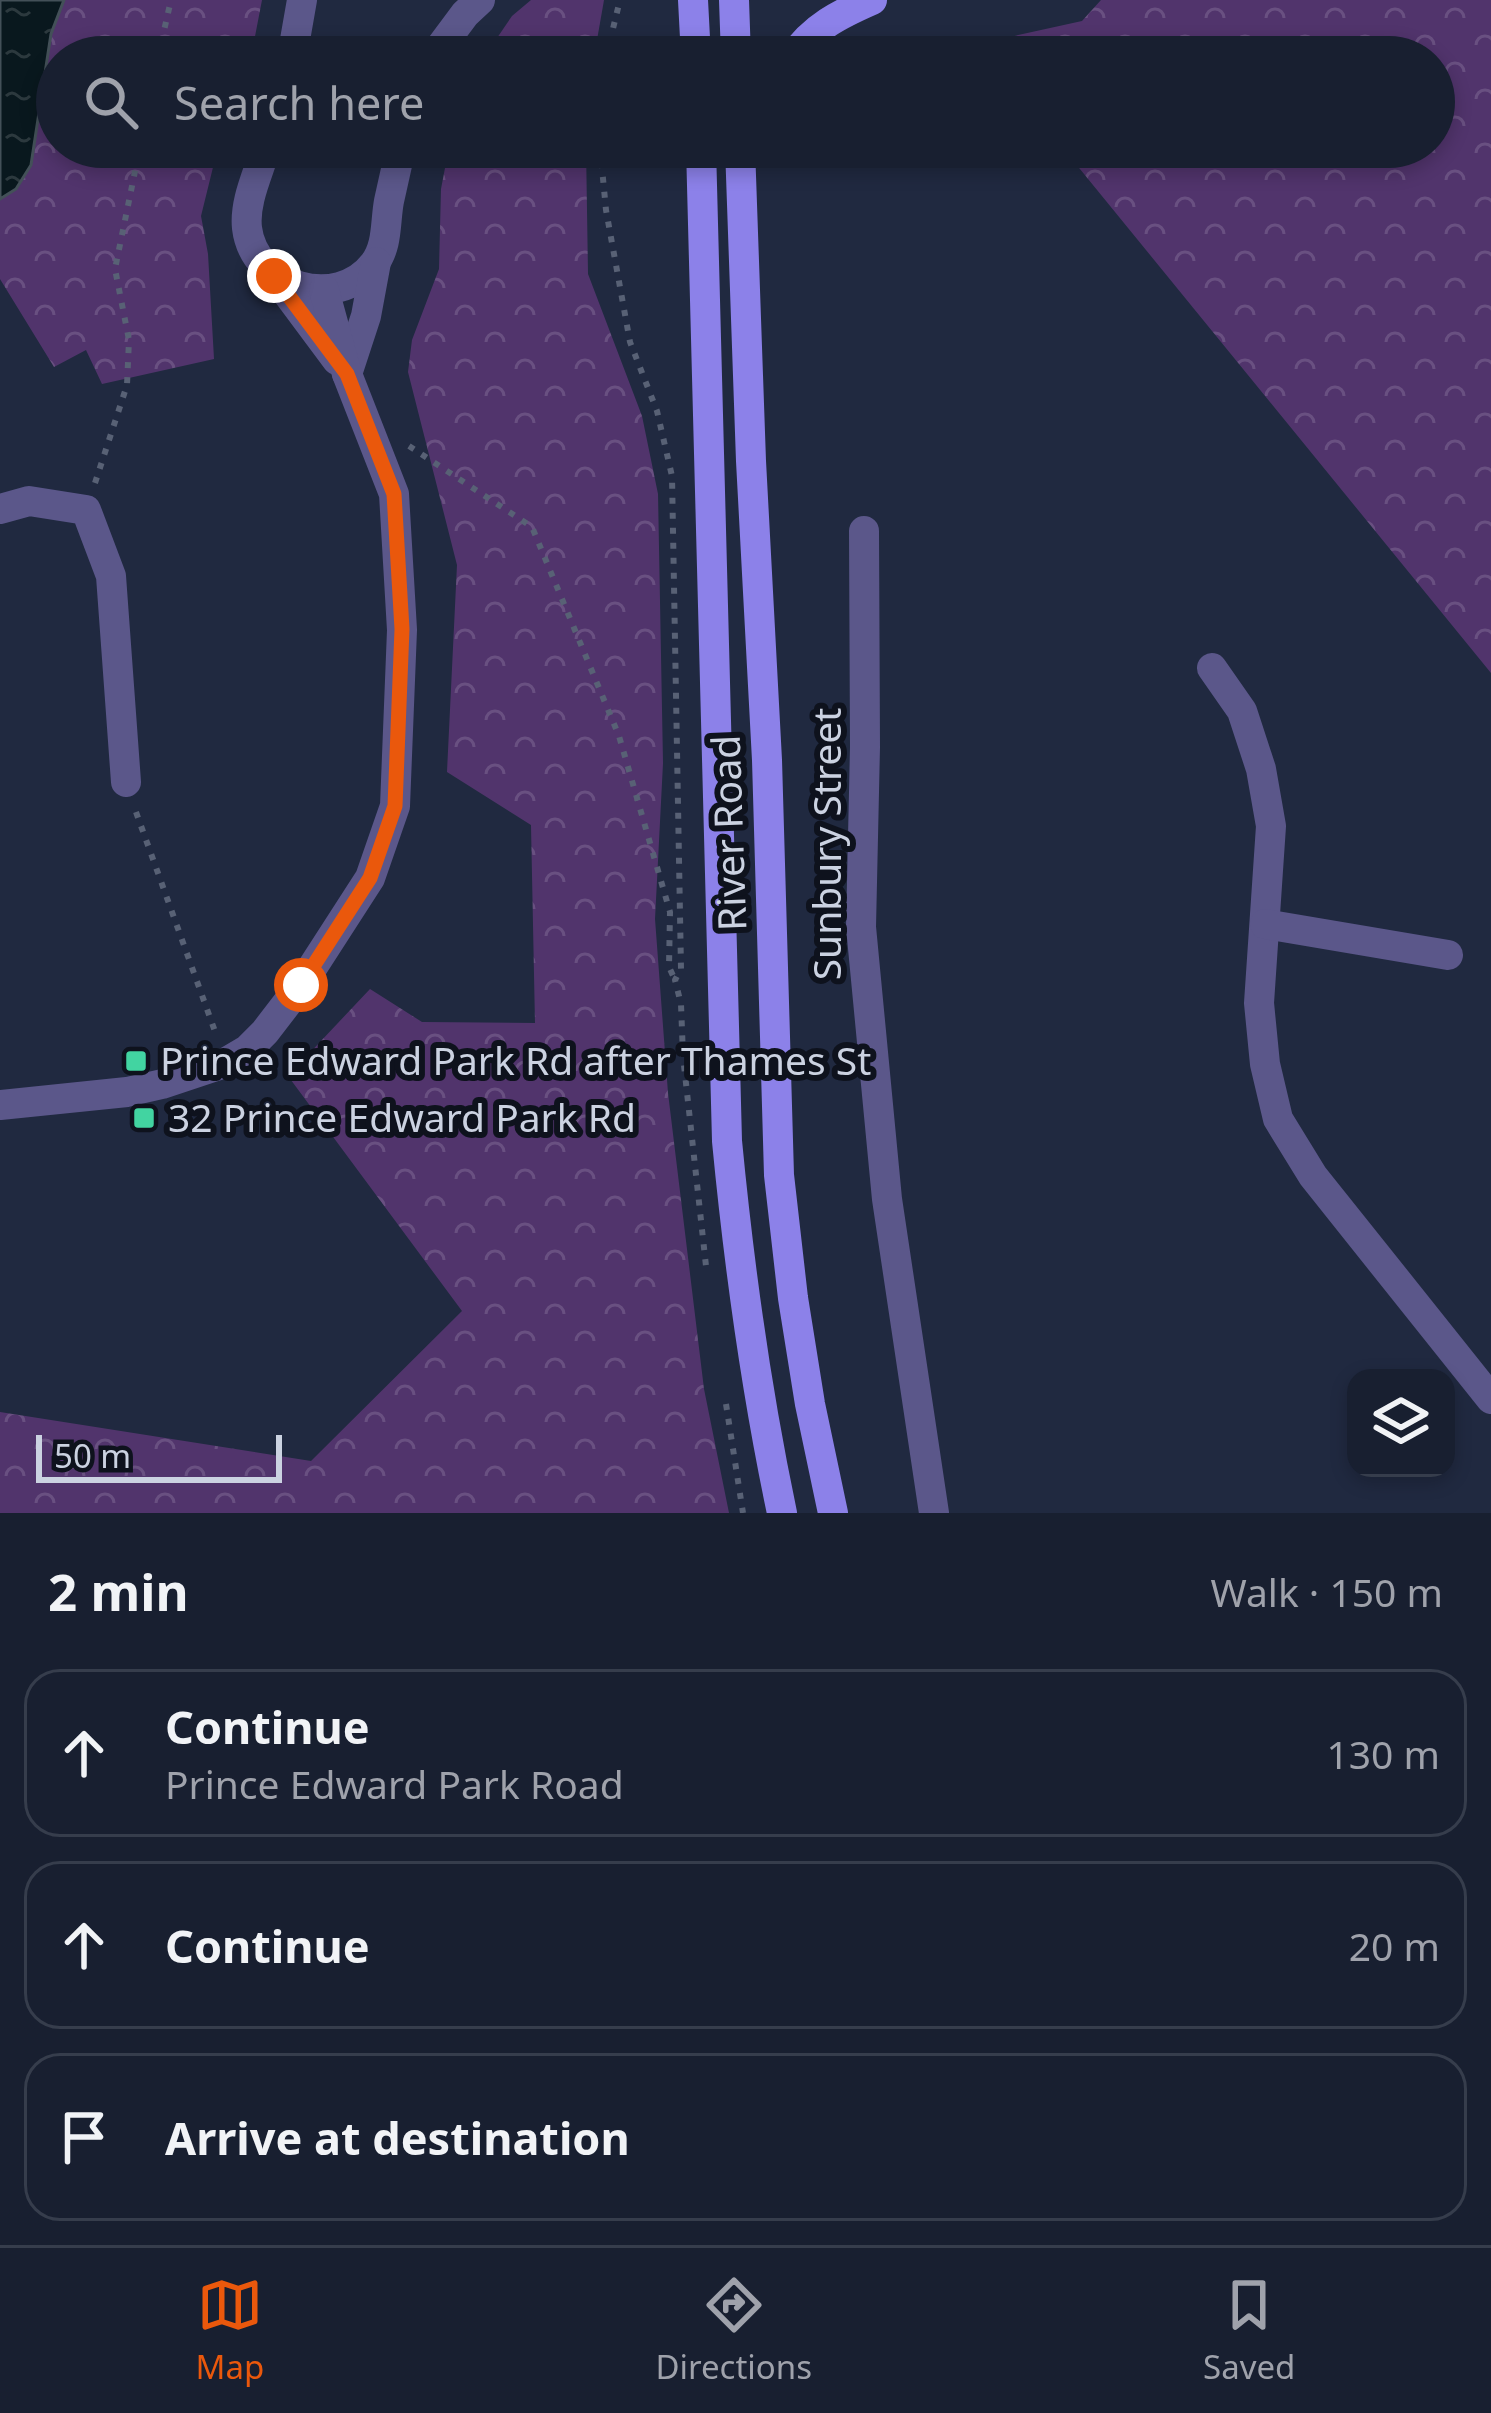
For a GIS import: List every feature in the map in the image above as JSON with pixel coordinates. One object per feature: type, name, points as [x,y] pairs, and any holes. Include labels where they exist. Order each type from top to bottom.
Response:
[{"type":"main road","points":[[693,0],[695,36]]},
{"type":"main road","points":[[734,0],[735,36]]},
{"type":"main road","points":[[810,36],[872,0]]},
{"type":"main road","name":"River Road","points":[[702,168],[728,1141],[740,1271],[782,1513]]},
{"type":"main road","name":"River Road","points":[[744,168],[779,1175],[810,1405],[833,1513]]},
{"type":"street","points":[[296,36],[302,0]]},
{"type":"street","points":[[449,36],[480,0]]},
{"type":"street","points":[[260,168],[246,223],[250,241],[260,262],[347,374]]},
{"type":"street","points":[[347,374],[386,233],[396,168]]},
{"type":"street","points":[[274,276],[324,290],[358,280],[376,262]]},
{"type":"street","points":[[0,1105],[127,1092],[225,1063],[247,1050],[301,985],[370,878],[395,806],[402,629],[394,494],[347,374],[324,290]]},
{"type":"street","points":[[0,509],[29,501],[86,510],[111,576],[126,782]]},
{"type":"street","name":"Sunbury Street","points":[[864,531],[861,927],[887,1198],[934,1513]]},
{"type":"street","points":[[1212,668],[1241,711],[1261,769],[1270,826],[1259,1003],[1265,1064],[1278,1120],[1312,1176],[1491,1399]]},
{"type":"street","points":[[1265,924],[1448,955]]},
{"type":"path","points":[[163,36],[171,0]]},
{"type":"path","points":[[611,36],[620,0]]},
{"type":"path","points":[[86,510],[127,385],[128,340],[115,269],[136,168]]},
{"type":"path","points":[[602,168],[629,342],[657,411],[671,476],[681,892],[681,969],[675,980]]},
{"type":"path","points":[[403,442],[532,527],[619,736],[670,912],[669,967],[681,1004],[707,1276]]},
{"type":"path","points":[[126,782],[225,1063]]},
{"type":"path","points":[[724,1390],[743,1513]]},
{"type":"green space","points":[[64,0],[262,0],[255,36],[51,34]]},
{"type":"green space","points":[[531,0],[604,0],[598,36],[498,36]]},
{"type":"green space","points":[[1101,0],[1491,0],[1491,673],[1079,168],[1455,168],[1455,36],[1014,36],[1082,21]]},
{"type":"green space","points":[[36,132],[36,168],[213,168],[201,216],[214,359],[102,384],[86,350],[54,367],[0,279],[0,199],[16,189],[31,165]]},
{"type":"green space","points":[[445,168],[586,168],[588,274],[642,416],[658,494],[663,763],[655,919],[668,1093],[704,1389],[729,1513],[0,1513],[0,1412],[311,1461],[462,1311],[288,1076],[370,989],[422,1022],[535,1023],[531,825],[447,772],[457,565],[408,372],[412,340],[439,269]]},
{"type":"water","points":[[0,0],[64,0],[51,36],[36,36],[36,132],[31,165],[16,189],[0,199]]},
{"type":"place","name":"Prince Edward Park Rd after Thames St","points":[[136,1061]]},
{"type":"place","name":"32 Prince Edward Park Rd","points":[[144,1118]]},
{"type":"route","points":[[274,276],[347,374],[394,494],[402,629],[395,806],[370,878],[301,985]]}]
